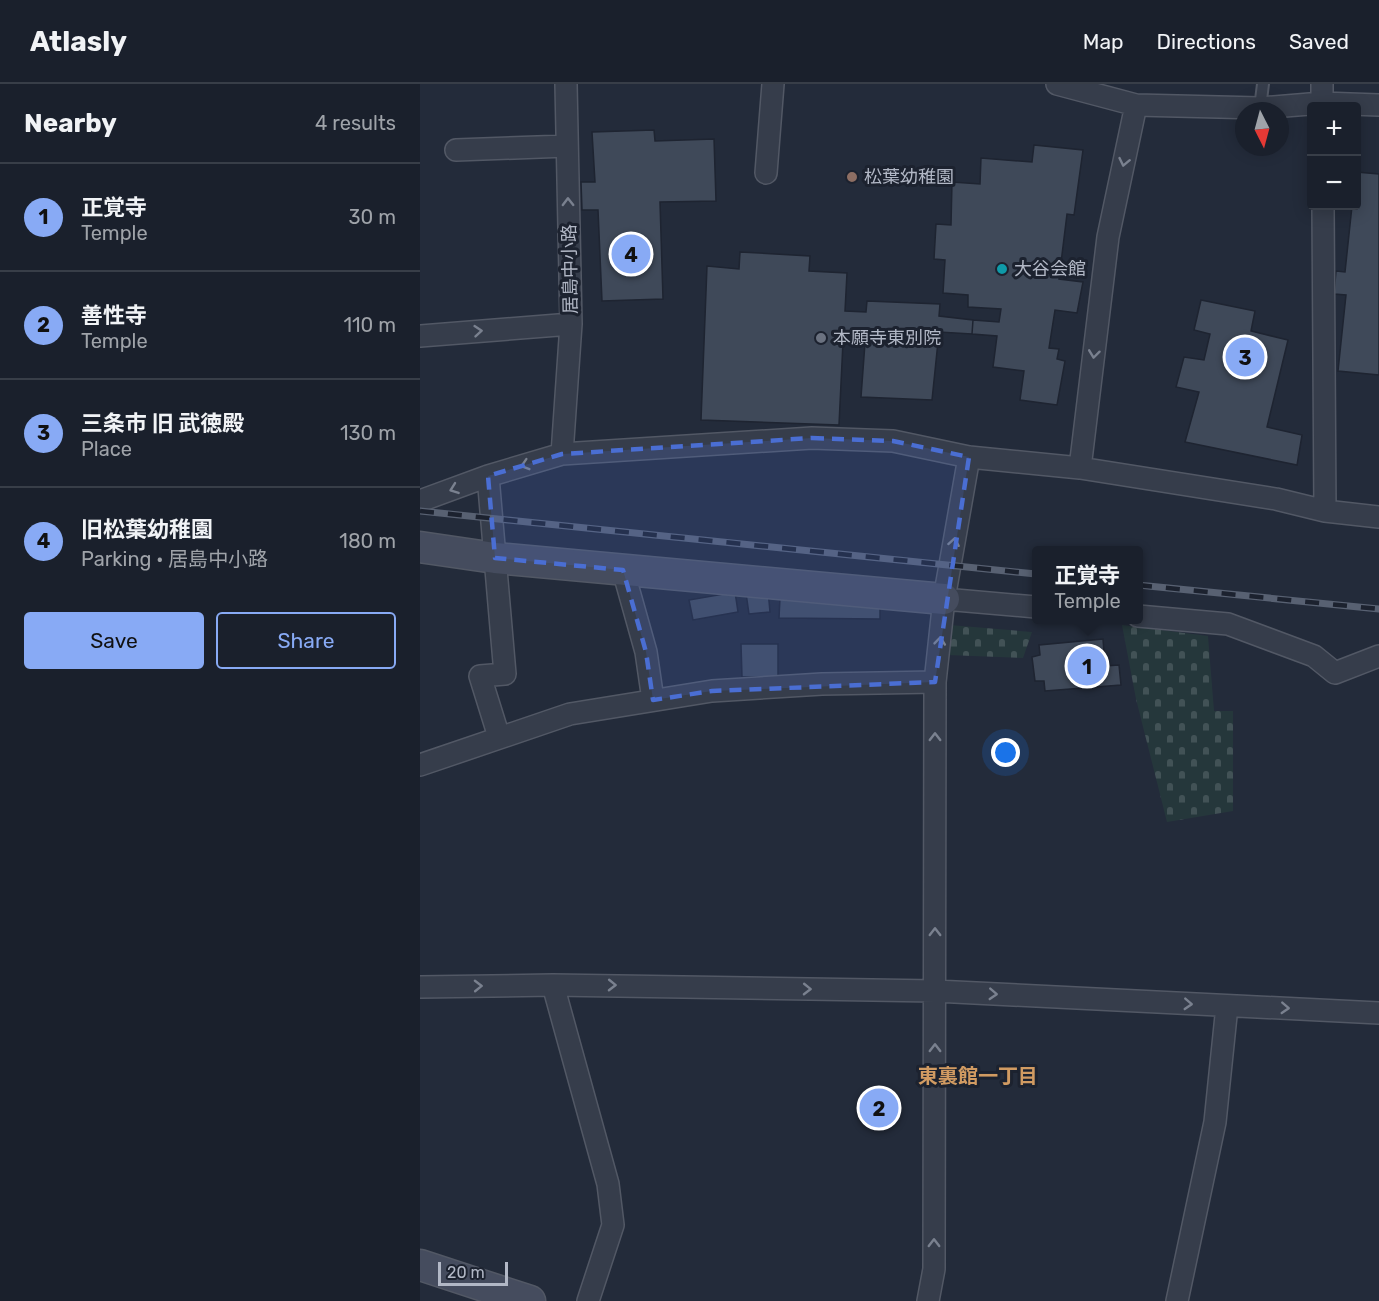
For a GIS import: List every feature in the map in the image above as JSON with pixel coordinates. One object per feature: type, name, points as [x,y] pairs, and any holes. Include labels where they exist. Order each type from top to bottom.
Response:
[{"type":"street","name":"居島中小路","points":[[562,454],[571,324],[566,84]]},
{"type":"street","points":[[766,173],[773,84]]},
{"type":"street","points":[[1057,84],[1136,105],[1235,107]]},
{"type":"street","points":[[1289,103],[1322,98],[1379,105]]},
{"type":"street","points":[[1080,468],[1108,237],[1136,105]]},
{"type":"street","points":[[456,150],[567,146]]},
{"type":"street","points":[[1323,210],[1325,511]]},
{"type":"street","points":[[420,336],[571,324]]},
{"type":"street","points":[[420,501],[488,476],[562,454],[812,438],[893,441],[969,457],[1080,468],[1276,499],[1325,511],[1379,517]]},
{"type":"street","points":[[928,1301],[934,1269],[935,682],[944,599],[969,457]]},
{"type":"street","points":[[488,476],[505,674],[480,676],[499,736]]},
{"type":"street","points":[[420,547],[495,558],[1032,607]]},
{"type":"street","points":[[623,570],[646,652],[653,700]]},
{"type":"street","points":[[1143,616],[1228,624],[1314,656],[1335,673],[1379,656]]},
{"type":"street","points":[[420,765],[499,736],[570,714],[653,700],[712,691],[822,684],[935,682]]},
{"type":"street","points":[[554,985],[608,1184],[613,1225],[588,1301]]},
{"type":"street","points":[[420,987],[554,985],[935,991],[1379,1013]]},
{"type":"street","points":[[1177,1301],[1215,1122],[1227,1006]]},
{"type":"street","points":[[420,1265],[530,1301]]},
{"type":"lane","points":[[1261,102],[1263,84]]},
{"type":"highlighted area","points":[[812,438],[893,441],[969,457],[935,682],[712,691],[653,700],[646,652],[623,570],[495,558],[488,476],[562,454]]},
{"type":"green space","points":[[950,625],[1032,632],[1023,658],[947,655]]},
{"type":"green space","points":[[1122,625],[1208,636],[1214,711],[1233,711],[1233,811],[1167,822],[1136,699]]},
{"type":"building","points":[[654,130],[655,141],[714,139],[716,201],[660,202],[663,299],[602,301],[598,210],[582,210],[581,182],[595,182],[592,132]]},
{"type":"building","name":"大谷会館","points":[[1034,145],[1083,150],[1074,215],[1067,214],[1059,279],[1083,282],[1077,313],[1055,310],[1049,348],[1059,349],[1057,359],[1065,361],[1057,405],[1020,400],[1024,371],[993,367],[997,336],[972,334],[973,320],[999,322],[1001,309],[968,307],[968,295],[943,293],[945,260],[934,259],[936,224],[951,225],[952,182],[980,184],[981,158],[1032,162]]},
{"type":"building","points":[[1361,172],[1379,174],[1379,375],[1338,371],[1346,295],[1334,294],[1336,271],[1345,272],[1352,210],[1361,210]]},
{"type":"building","name":"本願寺東別院","points":[[740,252],[810,256],[809,271],[847,273],[845,311],[866,312],[867,301],[940,304],[939,316],[973,320],[972,334],[939,332],[932,400],[861,397],[865,343],[843,342],[839,425],[701,420],[707,266],[739,269]]},
{"type":"building","points":[[1201,300],[1255,311],[1251,331],[1288,340],[1267,427],[1302,435],[1297,465],[1185,442],[1199,392],[1176,387],[1184,357],[1204,360],[1210,334],[1194,330]]},
{"type":"building","points":[[768,590],[770,612],[749,614],[746,593]]},
{"type":"building","points":[[735,592],[738,612],[693,620],[689,600]]},
{"type":"building","points":[[780,598],[880,603],[880,619],[779,618]]},
{"type":"building","points":[[1103,639],[1105,666],[1119,665],[1121,685],[1045,691],[1044,681],[1035,681],[1032,657],[1040,655],[1039,645]]},
{"type":"building","points":[[741,644],[778,644],[778,677],[742,677]]},
{"type":"railway","points":[[420,511],[1032,574]]},
{"type":"railway","points":[[1143,585],[1379,609]]},
{"type":"place","name":"松葉幼稚園","points":[[852,177]]},
{"type":"place","name":"旧松葉幼稚園","points":[[631,254]]},
{"type":"place","name":"大谷会館","points":[[1002,269]]},
{"type":"place","name":"本願寺東別院","points":[[821,338]]},
{"type":"place","name":"三条市 旧 武徳殿","points":[[1245,357]]},
{"type":"place","name":"正覚寺","points":[[1087,666]]},
{"type":"place","name":"善性寺","points":[[879,1108]]},
{"type":"district","name":"東裏館一丁目","points":[[978,1076]]}]
